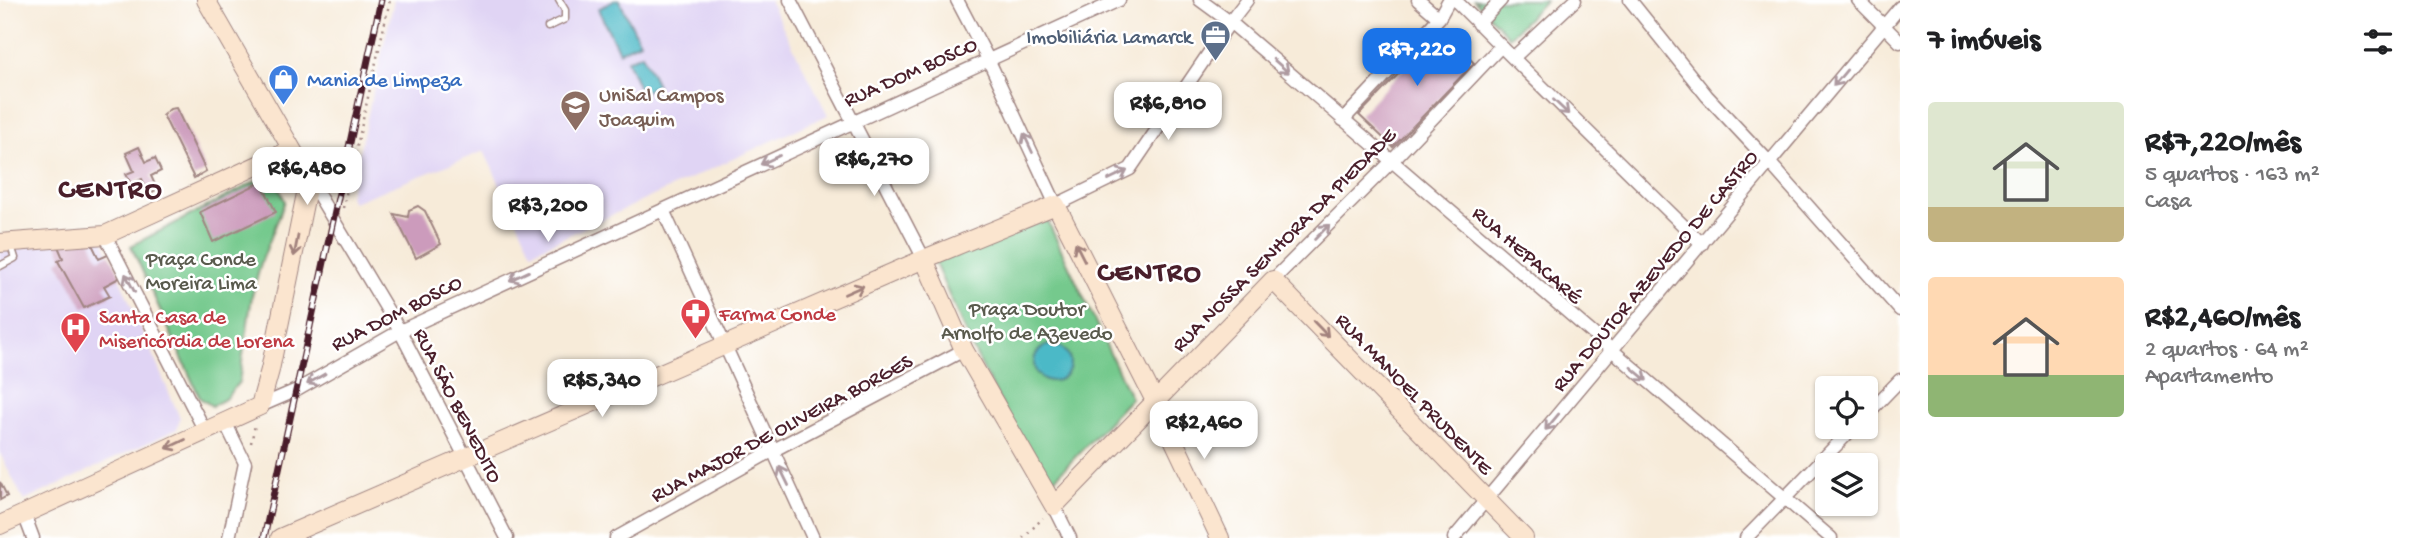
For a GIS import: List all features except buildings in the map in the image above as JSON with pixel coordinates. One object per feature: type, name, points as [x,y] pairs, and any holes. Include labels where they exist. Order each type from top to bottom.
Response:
[{"type":"street","points":[[206,0],[309,179],[270,370],[260,406]]},
{"type":"street","points":[[790,0],[924,259],[964,350],[1070,538]]},
{"type":"street","points":[[957,0],[1220,538]]},
{"type":"street","name":"RUA DOM BOSCO","points":[[0,525],[297,390],[400,331],[1119,0]]},
{"type":"street","name":"RUA HEPACARÉ","points":[[1200,0],[1230,22],[1831,538]]},
{"type":"street","points":[[280,538],[924,259],[1056,205],[1130,169],[1247,0]]},
{"type":"street","points":[[1418,0],[1439,18]]},
{"type":"street","points":[[1343,120],[1439,18],[1449,0]]},
{"type":"street","points":[[1455,0],[1702,244]]},
{"type":"street","points":[[1478,24],[1501,0]]},
{"type":"street","points":[[1513,58],[1575,0]]},
{"type":"street","points":[[1630,0],[1707,96],[1900,310]]},
{"type":"street","points":[[1858,0],[1900,42]]},
{"type":"street","name":"RUA DOUTOR AZEVEDO DE CASTRO","points":[[1454,538],[1900,7]]},
{"type":"street","name":"RUA NOSSA SENHORA DA PIEDADE","points":[[1054,506],[1501,46]]},
{"type":"street","points":[[5,243],[106,235],[290,150]]},
{"type":"street","name":"RUA SÃO BENEDITO","points":[[309,179],[400,331],[507,538]]},
{"type":"street","points":[[663,209],[813,538]]},
{"type":"street","points":[[106,235],[205,431]]},
{"type":"street","name":"RUA MANOEL PRUDENTE","points":[[1273,280],[1524,538]]},
{"type":"street","name":"RUA MAJOR DE OLIVEIRA BORGES","points":[[616,538],[772,451],[964,350]]},
{"type":"street","points":[[1878,403],[1900,380]]},
{"type":"street","points":[[225,422],[245,463],[229,538]]},
{"type":"street","points":[[1746,538],[1843,439]]},
{"type":"street","points":[[24,514],[33,538]]},
{"type":"lane","points":[[548,27],[565,19],[560,2],[569,0]]},
{"type":"lane","points":[[0,266],[15,258],[5,243]]},
{"type":"path","points":[[347,215],[342,207],[390,0]]},
{"type":"path","points":[[245,463],[260,406]]},
{"type":"path","points":[[1023,538],[1054,506]]},
{"type":"shaded area","name":"UniSal Campos Joaquim","points":[[394,0],[769,0],[828,115],[532,252],[484,151],[353,202],[349,197]]},
{"type":"shaded area","name":"Santa Casa de Misericórdia de Lorena","points":[[103,240],[180,418],[177,429],[24,501],[0,453],[0,252],[46,244]]},
{"type":"green space","points":[[1474,0],[1546,0],[1509,37]]},
{"type":"green space","name":"Praça Conde Moreira Lima","points":[[272,173],[285,201],[261,263],[252,296],[239,382],[225,399],[212,406],[200,398],[131,246]]},
{"type":"green space","name":"Praça Doutor Arnolfo de Azevedo","points":[[1044,213],[1131,398],[1045,489],[971,345],[934,261]]},
{"type":"water","points":[[619,0],[640,42],[619,52],[598,9]]},
{"type":"water","points":[[642,54],[657,85],[641,93],[627,60]]},
{"type":"water","points":[[1052,345],[1065,350],[1070,363],[1065,376],[1052,381],[1039,376],[1034,363],[1039,350]]},
{"type":"railway","points":[[264,538],[381,0]]},
{"type":"place","name":"Imobiliária Lamarck","points":[[1215,63]]},
{"type":"place","name":"Mania de Limpeza","points":[[284,106]]},
{"type":"place","name":"UniSal Campos Joaquim","points":[[576,133]]},
{"type":"place","name":"Farma Conde","points":[[696,340]]},
{"type":"place","name":"Santa Casa de Misericórdia de Lorena","points":[[76,355]]},
{"type":"district","name":"CENTRO","points":[[111,187]]},
{"type":"district","name":"CENTRO","points":[[1150,270]]}]
